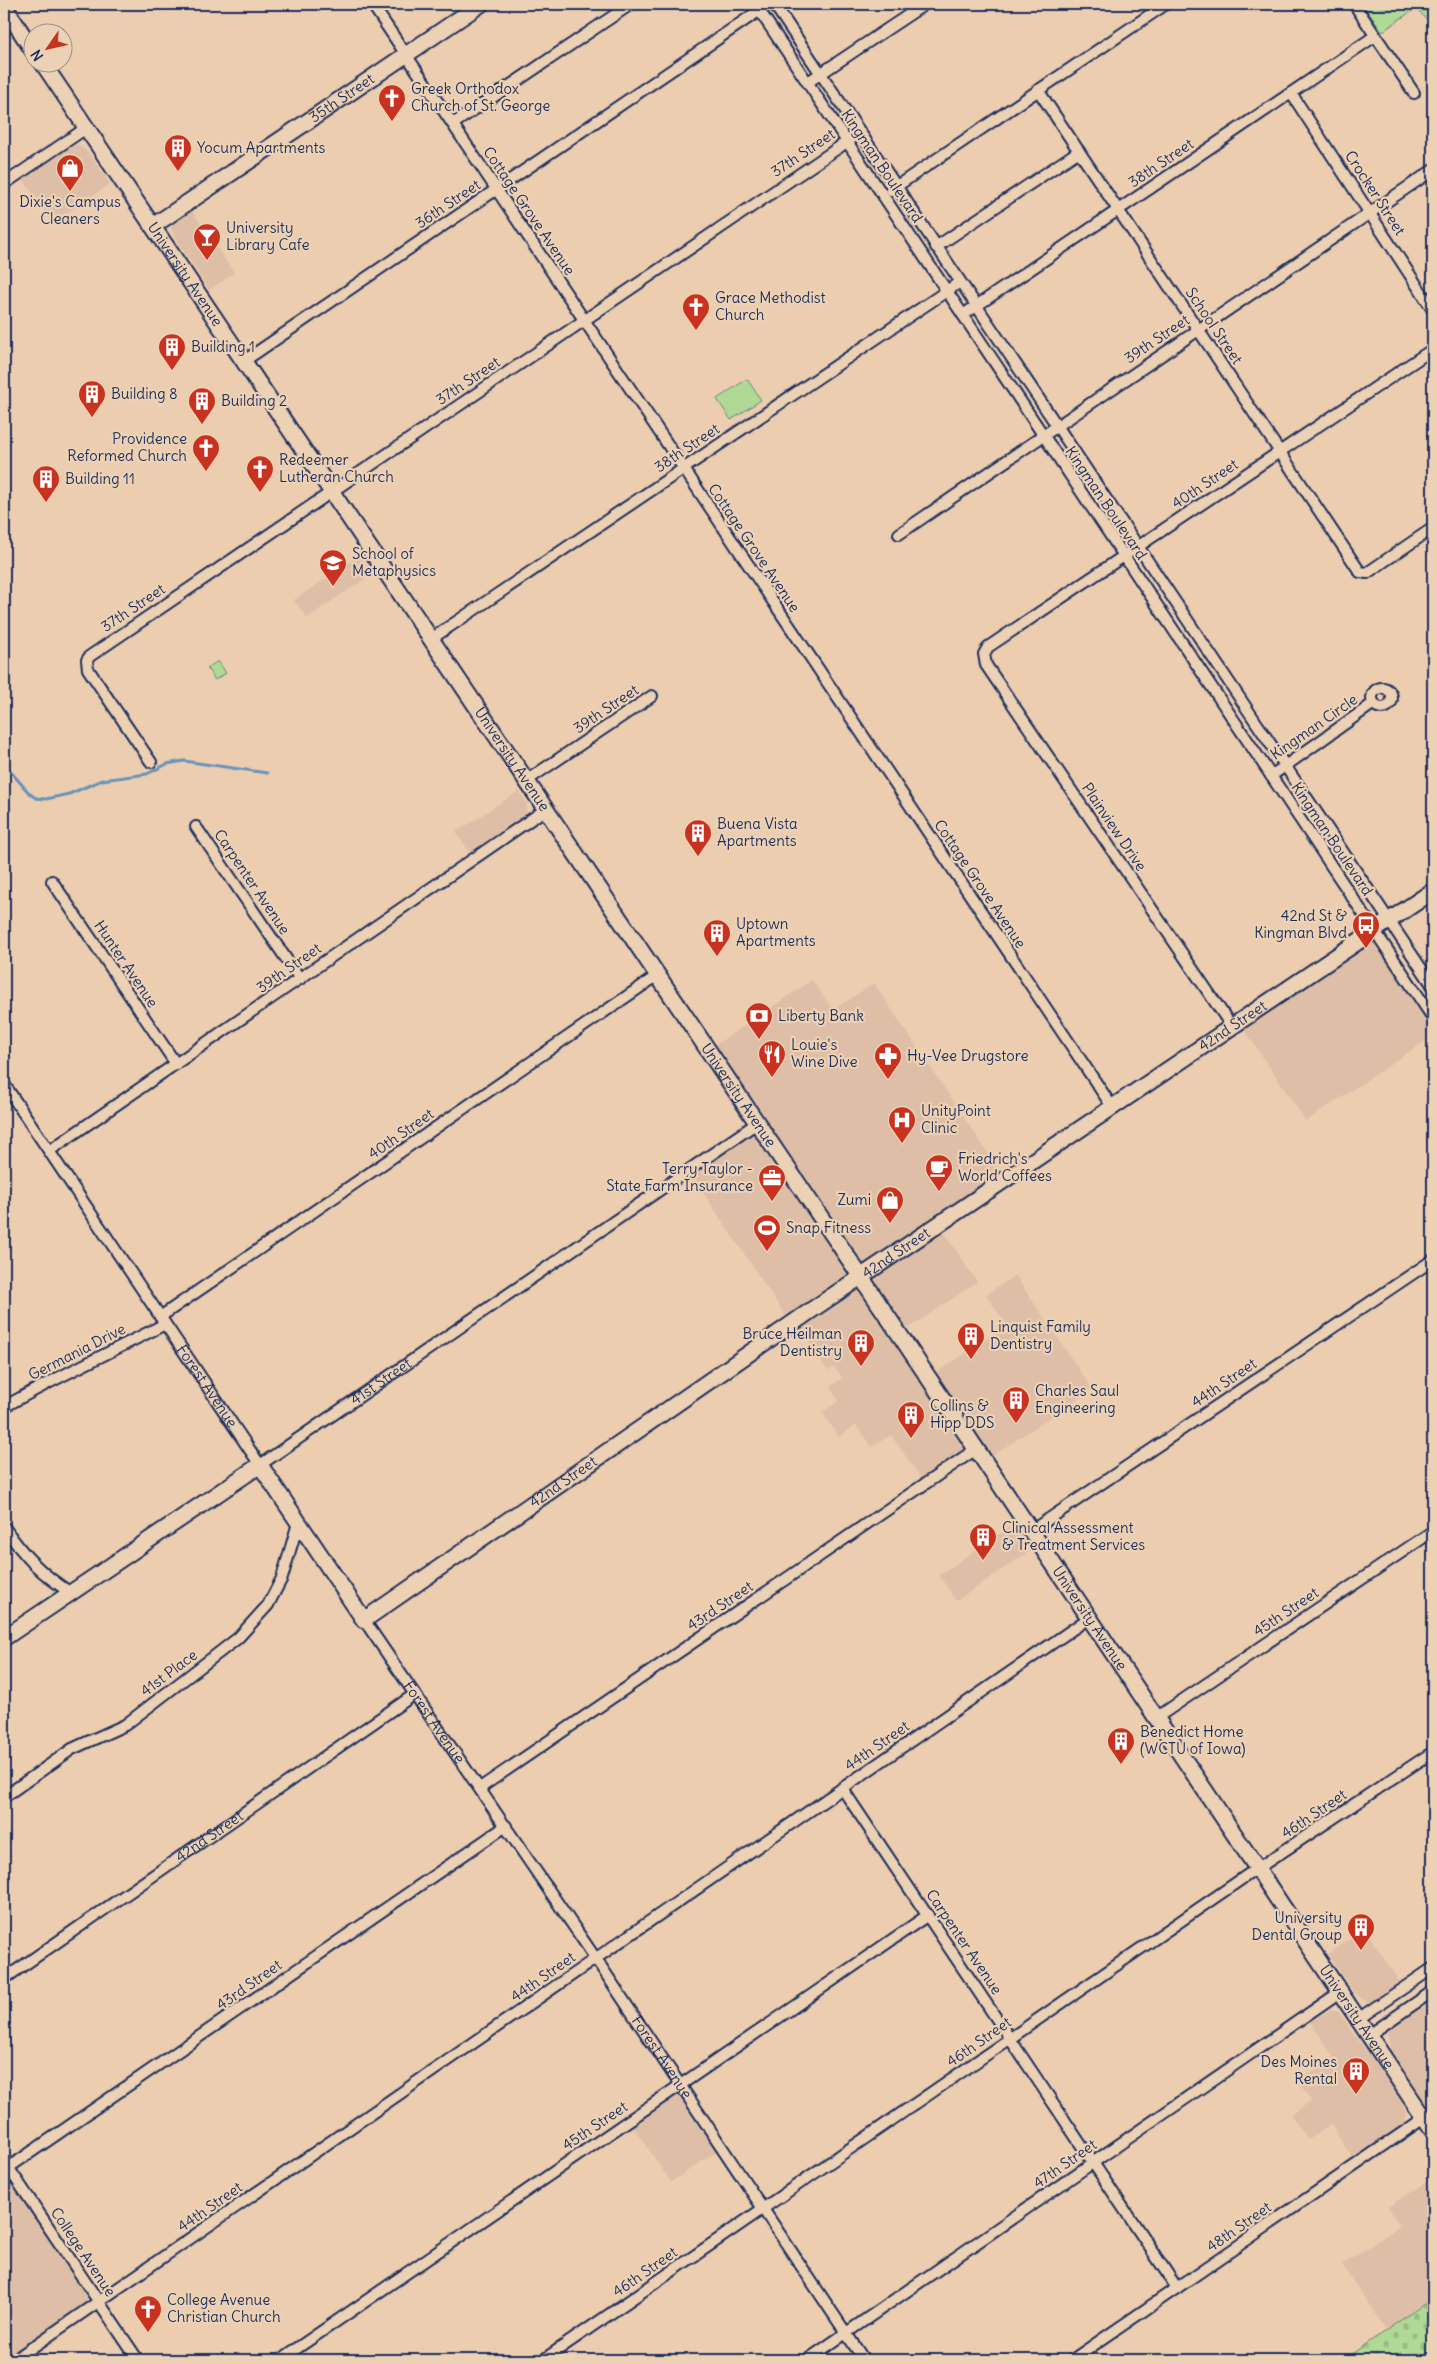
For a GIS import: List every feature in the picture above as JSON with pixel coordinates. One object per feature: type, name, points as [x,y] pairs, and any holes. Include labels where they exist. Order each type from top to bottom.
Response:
[{"type":"main road","name":"35th Street","points":[[153,226],[481,4]]},
{"type":"main road","points":[[4,6],[22,33]]},
{"type":"main road","name":"University Avenue","points":[[49,72],[757,1122],[1433,2131]]},
{"type":"main road","name":"42nd Street","points":[[364,1620],[861,1277],[1433,891]]},
{"type":"main road","name":"Forest Avenue","points":[[260,1466],[364,1620]]},
{"type":"main road","name":"41st Street","points":[[4,1638],[260,1466]]},
{"type":"street","name":"Cottage Grove Avenue","points":[[372,4],[1112,1108]]},
{"type":"street","points":[[453,124],[631,4]]},
{"type":"street","name":"36th Street","points":[[244,361],[758,7],[769,4]]},
{"type":"street","name":"Kingman Boulevard","points":[[774,4],[1433,986]]},
{"type":"street","points":[[808,82],[925,4]]},
{"type":"street","points":[[883,195],[1166,4]]},
{"type":"street","points":[[1354,4],[1414,93]]},
{"type":"street","name":"Kingman Boulevard","points":[[758,7],[1433,1018]]},
{"type":"street","name":"38th Street","points":[[963,315],[1376,36]]},
{"type":"street","name":"School Street","points":[[1038,90],[1360,572],[1367,574],[1433,528]]},
{"type":"street","name":"Crocker Street","points":[[1291,92],[1433,310]]},
{"type":"street","points":[[4,184],[86,128]]},
{"type":"street","name":"37th Street","points":[[151,762],[88,669],[87,660],[92,654],[860,133]]},
{"type":"street","points":[[936,248],[1079,151]]},
{"type":"street","name":"39th Street","points":[[899,534],[1433,170]]},
{"type":"street","name":"38th Street","points":[[431,639],[960,282]]},
{"type":"street","name":"40th Street","points":[[993,644],[1433,349]]},
{"type":"street","name":"Plainview Drive","points":[[993,644],[984,654],[986,666],[1232,1027]]},
{"type":"street","name":"39th Street","points":[[526,780],[652,696]]},
{"type":"street","name":"Kingman Circle","points":[[1271,776],[1374,703]]},
{"type":"street","name":"39th Street","points":[[49,1151],[546,809]]},
{"type":"street","name":"Carpenter Avenue","points":[[196,827],[300,978]]},
{"type":"street","name":"Hunter Avenue","points":[[52,880],[176,1064]]},
{"type":"street","name":"40th Street","points":[[162,1321],[658,975]]},
{"type":"street","name":"Forest Avenue","points":[[4,1084],[260,1466]]},
{"type":"street","name":"41st Street","points":[[260,1466],[757,1122]]},
{"type":"street","name":"44th Street","points":[[1031,1531],[1433,1260]]},
{"type":"street","name":"Germania Drive","points":[[4,1407],[43,1384],[93,1362],[162,1321]]},
{"type":"street","name":"43rd Street","points":[[480,1788],[976,1449]]},
{"type":"street","name":"41st Place","points":[[4,1797],[72,1749],[125,1725],[238,1638],[268,1605],[282,1578],[298,1523]]},
{"type":"street","points":[[4,1526],[33,1565],[44,1576],[71,1593]]},
{"type":"street","name":"45th Street","points":[[1156,1718],[1433,1531]]},
{"type":"street","name":"44th Street","points":[[14,2360],[1089,1618]]},
{"type":"street","name":"Forest Avenue","points":[[364,1620],[596,1959],[864,2360]]},
{"type":"street","name":"42nd Street","points":[[4,1979],[415,1694]]},
{"type":"street","name":"46th Street","points":[[543,2360],[1258,1869],[1433,1752]]},
{"type":"street","name":"Carpenter Avenue","points":[[842,1788],[1177,2288]]},
{"type":"street","name":"43rd Street","points":[[6,2165],[506,1826]]},
{"type":"street","name":"45th Street","points":[[280,2360],[928,1916]]},
{"type":"street","points":[[1358,2019],[1433,1968]]},
{"type":"street","name":"47th Street","points":[[806,2360],[1340,1992]]},
{"type":"street","points":[[1369,2035],[1433,1992]]},
{"type":"street","name":"48th Street","points":[[1072,2360],[1424,2118]]},
{"type":"street","name":"College Avenue","points":[[6,2165],[138,2360]]},
{"type":"shaded area","points":[[77,144],[88,152],[110,184],[52,223],[23,179]]},
{"type":"shaded area","points":[[191,209],[234,273],[209,290],[177,241],[171,228],[174,220]]},
{"type":"shaded area","name":"School of Metaphysics","points":[[360,556],[372,574],[307,618],[294,600]]},
{"type":"shaded area","points":[[519,791],[527,803],[526,814],[470,853],[456,832]]},
{"type":"shaded area","points":[[1375,931],[1433,1018],[1433,1036],[1306,1121],[1239,1022]]},
{"type":"shaded area","points":[[812,980],[833,1010],[874,983],[1006,1180],[939,1225],[977,1282],[900,1334],[929,1378],[1007,1325],[986,1295],[1015,1275],[1092,1389],[985,1461],[976,1449],[925,1484],[891,1435],[871,1447],[856,1425],[839,1437],[822,1412],[839,1401],[830,1387],[842,1378],[834,1367],[828,1371],[795,1322],[791,1324],[688,1170],[757,1122],[708,1050]]},
{"type":"shaded area","points":[[1023,1518],[1040,1544],[956,1601],[939,1575]]},
{"type":"shaded area","points":[[1365,1929],[1402,1986],[1377,2001],[1368,2003],[1354,1993],[1328,1954]]},
{"type":"shaded area","points":[[1433,1998],[1433,2103],[1430,2106],[1419,2096],[1389,2051],[1390,2046],[1387,2033],[1389,2029]]},
{"type":"shaded area","points":[[1331,2009],[1339,2012],[1358,2040],[1372,2055],[1403,2101],[1406,2116],[1404,2125],[1354,2160],[1331,2125],[1308,2140],[1291,2115],[1311,2101],[1298,2081],[1333,2057],[1310,2021]]},
{"type":"shaded area","points":[[680,2086],[722,2148],[671,2182],[629,2121]]},
{"type":"shaded area","points":[[4,2161],[99,2302],[14,2360],[4,2360]]},
{"type":"shaded area","points":[[1433,2177],[1433,2298],[1387,2331],[1342,2265],[1400,2226],[1388,2207]]},
{"type":"green space","points":[[1363,4],[1418,4],[1433,18],[1433,26],[1416,8],[1382,32]]},
{"type":"green space","points":[[747,379],[761,400],[731,420],[717,399]]},
{"type":"green space","points":[[218,661],[226,673],[215,680],[207,668]]},
{"type":"green space","points":[[1433,2298],[1433,2360],[1343,2360]]},
{"type":"waterway","points":[[4,764],[30,794],[36,798],[46,799],[69,794],[102,780],[147,774],[167,764],[184,761],[267,773]]},
{"type":"place","name":"Greek Orthodox Church of St. George","points":[[392,122]]},
{"type":"place","name":"Yocum Apartments","points":[[178,172]]},
{"type":"place","name":"Dixie's Campus Cleaners","points":[[70,192]]},
{"type":"place","name":"University Library Cafe","points":[[207,261]]},
{"type":"place","name":"Grace Methodist Church","points":[[696,331]]},
{"type":"place","name":"Building 1","points":[[172,371]]},
{"type":"place","name":"Building 8","points":[[92,418]]},
{"type":"place","name":"Building 2","points":[[202,425]]},
{"type":"place","name":"Providence Reformed Church","points":[[206,472]]},
{"type":"place","name":"Redeemer Lutheran Church","points":[[260,493]]},
{"type":"place","name":"Building 11","points":[[46,503]]},
{"type":"place","name":"School of Metaphysics","points":[[333,587]]},
{"type":"place","name":"Buena Vista Apartments","points":[[698,857]]},
{"type":"place","name":"42nd St & Kingman Blvd","points":[[1366,949]]},
{"type":"place","name":"Uptown Apartments","points":[[717,957]]},
{"type":"place","name":"Liberty Bank","points":[[759,1040]]},
{"type":"place","name":"Louie's Wine Dive","points":[[772,1078]]},
{"type":"place","name":"Hy-Vee Drugstore","points":[[888,1080]]},
{"type":"place","name":"UnityPoint Clinic","points":[[902,1144]]},
{"type":"place","name":"Friedrich's World Coffees","points":[[939,1192]]},
{"type":"place","name":"Terry Taylor - State Farm Insurance","points":[[772,1202]]},
{"type":"place","name":"Zumi","points":[[890,1224]]},
{"type":"place","name":"Snap Fitness","points":[[767,1252]]},
{"type":"place","name":"Linquist Family Dentistry","points":[[971,1360]]},
{"type":"place","name":"Bruce Heilman Dentistry","points":[[861,1367]]},
{"type":"place","name":"Charles Saul Engineering","points":[[1016,1424]]},
{"type":"place","name":"Collins & Hipp DDS","points":[[911,1439]]},
{"type":"place","name":"Clinical Assessment & Treatment Services","points":[[983,1561]]},
{"type":"place","name":"Benedict Home (WCTU of Iowa)","points":[[1121,1765]]},
{"type":"place","name":"University Dental Group","points":[[1361,1951]]},
{"type":"place","name":"Des Moines Rental","points":[[1356,2095]]},
{"type":"place","name":"College Avenue Christian Church","points":[[148,2333]]}]
